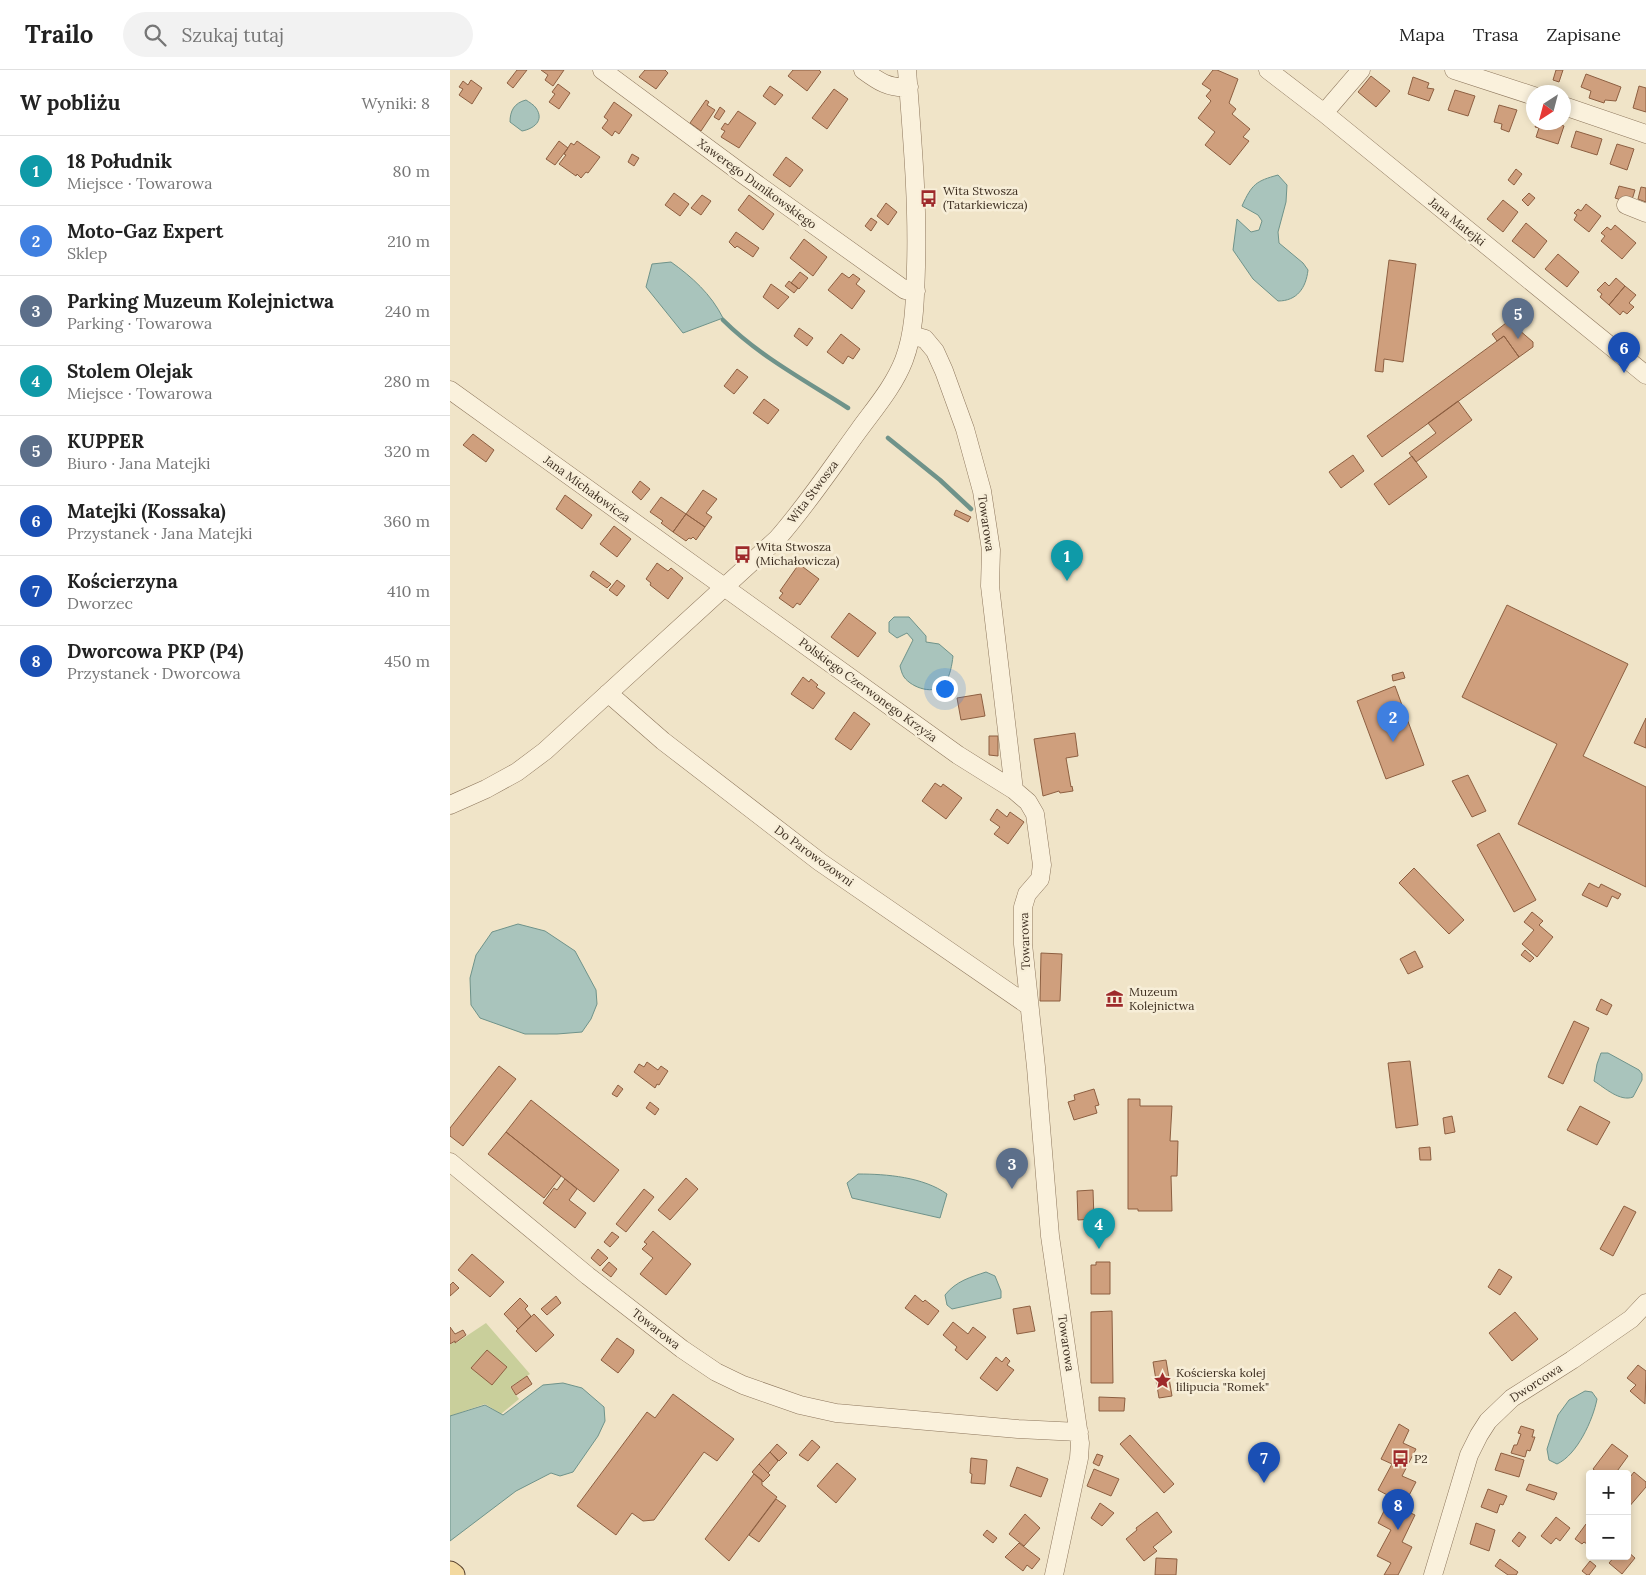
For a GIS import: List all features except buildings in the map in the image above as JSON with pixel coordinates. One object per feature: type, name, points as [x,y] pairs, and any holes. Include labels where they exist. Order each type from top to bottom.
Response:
[{"type":"main road","points":[[450,1572],[454,1575]]},
{"type":"street","name":"Xawerego Dunikowskiego","points":[[602,70],[744,175],[905,290],[916,291]]},
{"type":"street","points":[[864,70],[882,84],[898,88],[908,79]]},
{"type":"street","name":"Jana Matejki","points":[[1268,70],[1324,113],[1646,376]]},
{"type":"street","points":[[1324,113],[1361,70]]},
{"type":"street","points":[[1454,70],[1526,93]]},
{"type":"street","name":"Wita Stwosza","points":[[450,805],[486,789],[516,772],[545,751],[776,539],[814,493],[888,390],[904,361],[912,335],[916,291],[916,190],[908,79]]},
{"type":"street","points":[[1571,108],[1646,134]]},
{"type":"street","points":[[1626,206],[1646,212]]},
{"type":"street","name":"Towarowa","points":[[912,335],[925,339],[935,352],[944,371],[965,429],[982,491],[991,550],[990,586],[1014,790],[1028,802],[1035,814],[1042,865],[1040,879],[1027,894],[1023,907],[1023,944],[1036,1067],[1050,1236],[1080,1443],[1079,1458],[1054,1575]]},
{"type":"street","name":"Jana Michałowicza","points":[[450,390],[725,587]]},
{"type":"street","name":"Polskiego Czerwonego Krzyża","points":[[725,587],[958,755],[1014,790]]},
{"type":"street","name":"Do Parowozowni","points":[[608,693],[663,741],[820,862],[1029,1006]]},
{"type":"street","name":"Towarowa","points":[[450,1162],[588,1276],[682,1349],[716,1372],[743,1385],[800,1405],[836,1413],[1018,1429],[1079,1432]]},
{"type":"street","name":"Dworcowa","points":[[1433,1575],[1469,1455],[1488,1421],[1512,1398],[1572,1360],[1631,1319],[1646,1303]]},
{"type":"green space","points":[[486,1323],[530,1374],[510,1387],[519,1399],[501,1414],[485,1404],[450,1416],[450,1345]]},
{"type":"water","points":[[526,100],[536,108],[539,117],[534,126],[522,131],[510,122],[510,118],[516,105]]},
{"type":"water","points":[[1278,175],[1287,185],[1286,202],[1278,232],[1279,243],[1303,263],[1308,270],[1303,288],[1290,299],[1278,301],[1253,279],[1233,250],[1237,219],[1251,232],[1259,230],[1262,221],[1258,215],[1242,206],[1252,188],[1264,179]]},
{"type":"water","points":[[671,262],[713,301],[723,318],[683,333],[646,287],[652,264]]},
{"type":"water","points":[[894,617],[909,617],[926,636],[926,642],[939,644],[953,656],[948,677],[941,687],[930,690],[924,689],[912,684],[904,677],[900,666],[913,640],[907,633],[897,638],[889,632],[889,622]]},
{"type":"water","points":[[518,924],[545,931],[575,951],[596,990],[597,1004],[591,1019],[582,1032],[525,1034],[480,1018],[471,1005],[470,978],[476,955],[492,932]]},
{"type":"water","points":[[1601,1053],[1608,1053],[1639,1070],[1642,1074],[1642,1080],[1633,1097],[1623,1098],[1618,1096],[1594,1081]]},
{"type":"water","points":[[858,1174],[916,1180],[937,1188],[947,1194],[940,1218],[852,1198],[847,1183]]},
{"type":"water","points":[[986,1272],[995,1276],[1001,1291],[1001,1298],[952,1309],[947,1305],[945,1295],[949,1290],[964,1280]]},
{"type":"water","points":[[563,1383],[582,1388],[604,1407],[605,1421],[598,1436],[573,1472],[560,1476],[551,1473],[516,1491],[450,1541],[450,1416],[485,1405],[503,1415],[543,1385]]},
{"type":"water","points":[[1585,1391],[1592,1392],[1597,1399],[1592,1417],[1577,1445],[1571,1453],[1557,1464],[1549,1460],[1547,1449],[1558,1415],[1569,1400]]},
{"type":"waterway","points":[[723,320],[767,357],[848,408]]},
{"type":"waterway","points":[[888,438],[940,480],[971,509]]},
{"type":"place","name":"Wita Stwosza (Tatarkiewicza)","points":[[929,198]]},
{"type":"place","name":"KUPPER","points":[[1518,339]]},
{"type":"place","name":"Matejki (Kossaka)","points":[[1624,373]]},
{"type":"place","name":"Wita Stwosza (Michałowicza)","points":[[742,554]]},
{"type":"place","name":"18 Południk","points":[[1067,581]]},
{"type":"place","name":"Moto-Gaz Expert","points":[[1393,742]]},
{"type":"place","name":"Muzeum Kolejnictwa","points":[[1115,999]]},
{"type":"place","name":"Parking Muzeum Kolejnictwa","points":[[1012,1189]]},
{"type":"place","name":"Stolem Olejak","points":[[1099,1249]]},
{"type":"place","name":"Kościerska kolej lilipucia \"Romek\"","points":[[1162,1380]]},
{"type":"place","name":"P2","points":[[1400,1459]]},
{"type":"place","name":"Kościerzyna","points":[[1264,1483]]},
{"type":"place","name":"Dworcowa PKP (P4)","points":[[1398,1530]]}]
